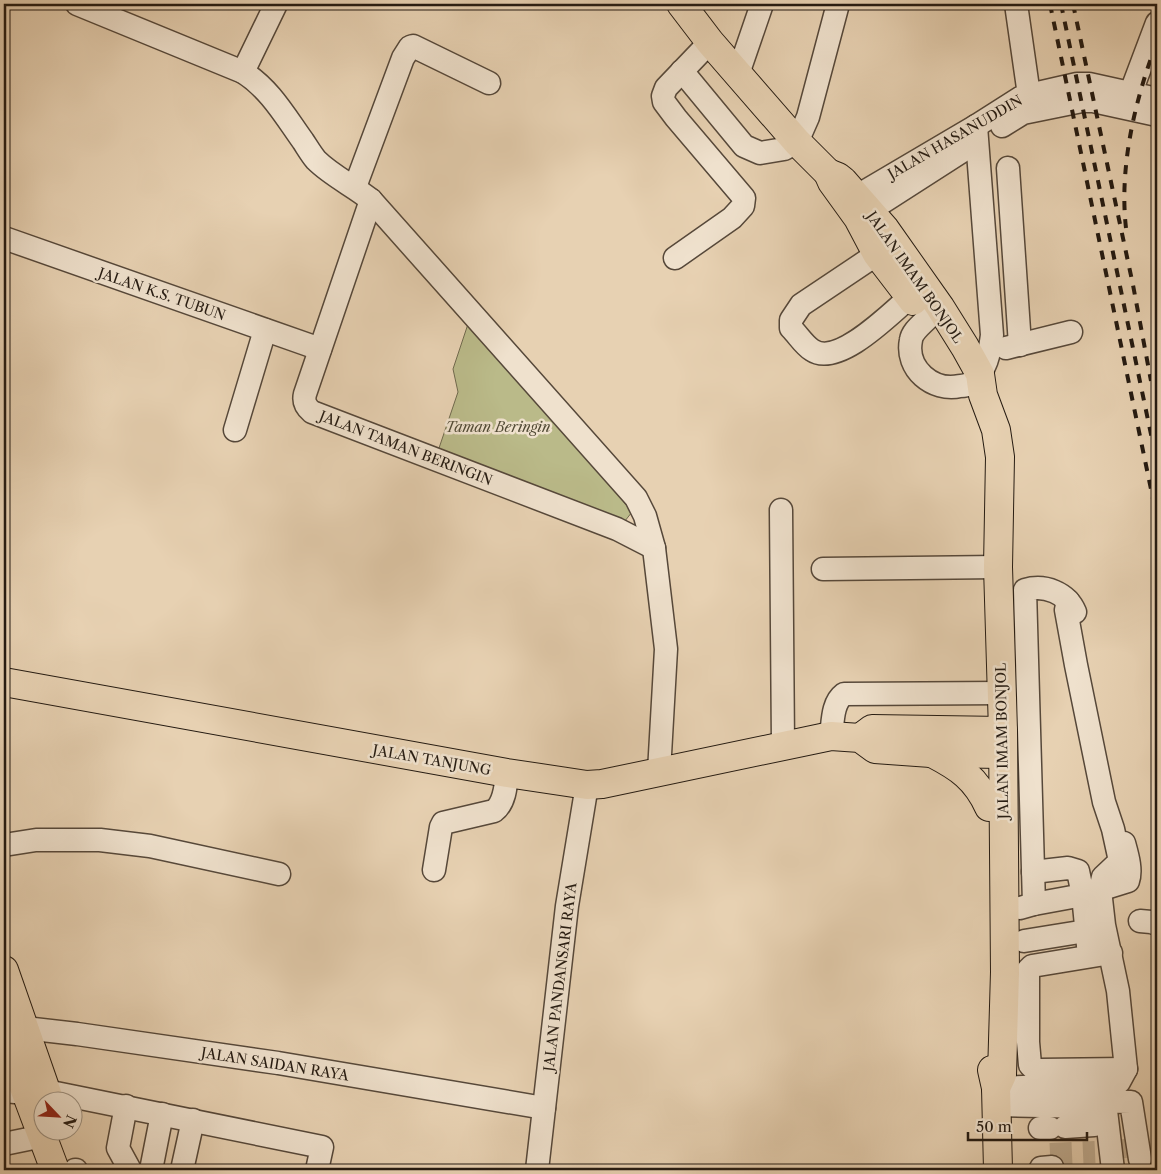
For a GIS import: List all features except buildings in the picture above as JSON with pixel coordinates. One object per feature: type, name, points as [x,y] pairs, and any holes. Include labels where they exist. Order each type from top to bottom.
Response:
[{"type":"main road","name":"JALAN IMAM BONJOL","points":[[681,4],[710,42],[797,142],[828,173],[832,182],[885,229],[940,307],[981,376],[996,430],[1000,457],[998,568],[1003,693],[989,807],[987,897],[992,1076],[996,1098],[998,1170]]},
{"type":"main road","name":"JALAN IMAM BONJOL","points":[[857,206],[877,254],[927,319],[981,376]]},
{"type":"main road","name":"JALAN TANJUNG","points":[[4,682],[508,773],[587,785],[602,784],[830,736],[860,738],[875,749],[931,753],[996,742]]},
{"type":"main road","name":"JALAN TANJUNG","points":[[860,738],[872,729],[996,742]]},
{"type":"main road","name":"JALAN IMAM BONJOL","points":[[996,742],[1005,913],[1002,1075],[996,1098]]},
{"type":"main road","points":[[931,753],[956,765],[982,790],[989,807]]},
{"type":"main road","points":[[4,970],[11,1031],[31,1094]]},
{"type":"main road","points":[[53,1142],[56,1170]]},
{"type":"main road","points":[[57,1142],[75,1170]]},
{"type":"street","points":[[77,4],[243,72],[257,81],[268,93],[315,160],[363,194],[636,498],[645,516],[654,548],[666,649],[659,772]]},
{"type":"street","points":[[243,72],[276,4]]},
{"type":"street","points":[[738,74],[762,4]]},
{"type":"street","points":[[682,71],[744,146],[760,153],[784,149],[797,142],[812,101],[838,4]]},
{"type":"street","points":[[1016,4],[1029,95]]},
{"type":"street","points":[[1131,92],[1157,23]]},
{"type":"street","points":[[675,258],[732,218],[743,206],[744,198],[664,102],[663,96],[666,88],[697,58],[710,42]]},
{"type":"street","name":"JALAN TAMAN BERINGIN","points":[[489,83],[413,46],[410,47],[403,58],[370,142],[363,194],[320,349],[304,399],[312,412],[617,529],[654,548]]},
{"type":"street","name":"JALAN HASANUDDIN","points":[[976,134],[1020,98],[1083,84],[1131,92],[1157,99]]},
{"type":"street","name":"JALAN HASANUDDIN","points":[[857,206],[976,134],[1023,112],[1070,102],[1093,101],[1157,115]]},
{"type":"street","points":[[976,134],[992,335],[981,376]]},
{"type":"street","points":[[1008,168],[1020,345]]},
{"type":"street","name":"JALAN K.S. TUBUN","points":[[4,238],[320,349]]},
{"type":"street","points":[[877,254],[801,304],[791,320],[791,328],[812,350],[828,354],[837,352],[850,346],[910,297]]},
{"type":"street","points":[[927,319],[918,327],[911,340],[912,360],[918,371],[934,385],[950,388],[981,376],[1020,345],[1071,332]]},
{"type":"street","points":[[235,430],[265,330]]},
{"type":"street","points":[[781,510],[783,745]]},
{"type":"street","points":[[823,569],[998,568]]},
{"type":"street","points":[[1034,904],[1025,590],[1040,587],[1058,593],[1075,610],[1089,698],[1097,731]]},
{"type":"street","points":[[996,1098],[1050,1086],[1096,1087],[1119,1082],[1126,1069],[1118,991],[1100,954],[1086,931],[1091,893],[1103,877],[1120,861],[1113,829],[1104,802],[1077,673],[1066,610],[1068,601]]},
{"type":"street","points":[[830,736],[836,706],[839,698],[844,694],[1003,693]]},
{"type":"street","points":[[1005,913],[1034,904],[1091,893],[1128,881],[1130,878],[1128,856],[1112,800],[1106,767]]},
{"type":"street","points":[[434,870],[443,823],[494,811],[498,808],[505,791],[508,773]]},
{"type":"street","name":"JALAN PANDANSARI RAYA","points":[[537,1170],[567,906],[587,785]]},
{"type":"street","points":[[4,845],[36,840],[100,840],[150,846],[279,874]]},
{"type":"street","points":[[1033,872],[1068,868],[1078,871],[1091,893],[1104,925],[1100,954]]},
{"type":"street","points":[[1024,941],[1086,931]]},
{"type":"street","points":[[1100,954],[1032,966],[1028,970],[1028,1042],[1030,1065],[1040,1070],[1126,1069]]},
{"type":"street","name":"JALAN SAIDAN RAYA","points":[[11,1031],[278,1063],[544,1108]]},
{"type":"street","points":[[31,1094],[126,1106],[322,1147],[317,1170]]},
{"type":"street","points":[[996,1098],[1116,1130]]},
{"type":"street","points":[[126,1106],[118,1148],[130,1170]]},
{"type":"street","points":[[151,1170],[162,1114]]},
{"type":"street","points":[[182,1170],[193,1120]]},
{"type":"street","points":[[1048,1146],[1116,1130]]},
{"type":"street","points":[[4,1144],[32,1138]]},
{"type":"green space","name":"Taman Beringin","points":[[468,324],[541,400],[632,512],[621,526],[437,454],[458,392],[453,369]]},
{"type":"tunnel","points":[[1124,1139],[1126,1158]]},
{"type":"tunnel","points":[[1050,1154],[1095,1152]]},
{"type":"railway","points":[[1050,4],[1157,518]]},
{"type":"railway","points":[[1061,4],[1157,463]]},
{"type":"railway","points":[[1073,4],[1133,285],[1151,381]]},
{"type":"railway","points":[[1126,228],[1124,205],[1127,157],[1136,110],[1157,42]]}]
